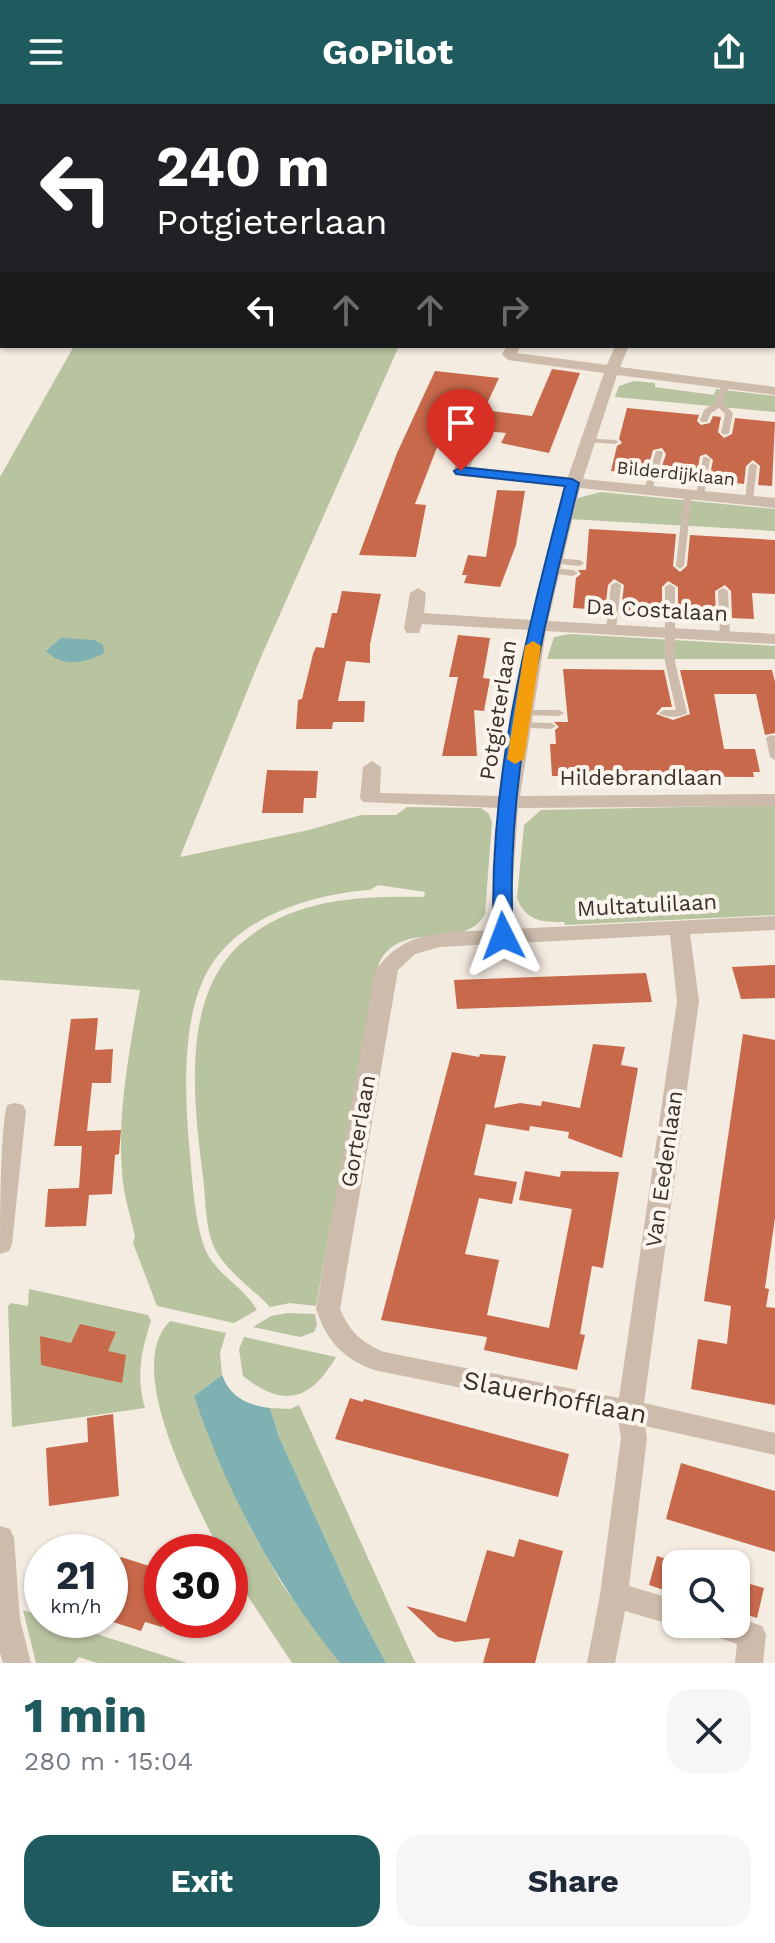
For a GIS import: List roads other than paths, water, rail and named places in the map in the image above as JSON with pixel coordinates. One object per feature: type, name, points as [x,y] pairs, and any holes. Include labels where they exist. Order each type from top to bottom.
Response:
[{"type":"street","points":[[513,348],[509,354],[513,357],[775,391]]},
{"type":"street","name":"Potgieterlaan","points":[[503,936],[501,896],[508,802],[536,626],[572,483],[610,370],[621,348]]},
{"type":"street","points":[[470,448],[461,471],[572,483]]},
{"type":"street","name":"Bilderdijklaan","points":[[572,483],[775,503]]},
{"type":"street","name":"Potgieterlaan","points":[[418,593],[414,624],[536,626]]},
{"type":"street","name":"Da Costalaan","points":[[536,626],[775,639]]},
{"type":"street","name":"Potgieterlaan","points":[[372,767],[370,798],[508,802]]},
{"type":"street","name":"Hildebrandlaan","points":[[508,802],[775,800]]},
{"type":"street","name":"Multatulilaan","points":[[425,943],[503,936],[775,923]]},
{"type":"street","name":"Van Eedenlaan","points":[[601,1663],[614,1595],[634,1438],[630,1411],[688,1001],[679,927]]},
{"type":"street","name":"Gorterlaan","points":[[342,1338],[328,1309],[329,1292],[385,974],[393,958],[425,943]]},
{"type":"street","points":[[0,1244],[15,1111]]},
{"type":"street","name":"Slauerhofflaan","points":[[342,1338],[355,1352],[383,1362],[630,1411],[775,1444]]},
{"type":"street","points":[[0,1538],[6,1619],[17,1663]]},
{"type":"street","points":[[614,1595],[662,1609]]},
{"type":"street","points":[[749,1663],[750,1634]]},
{"type":"lane","points":[[704,420],[707,412],[719,404],[725,385]]},
{"type":"lane","points":[[719,404],[729,413],[725,433]]},
{"type":"lane","points":[[587,440],[615,442]]},
{"type":"lane","points":[[648,490],[659,453]]},
{"type":"lane","points":[[680,566],[694,495],[706,459]]},
{"type":"lane","points":[[749,500],[753,466]]},
{"type":"lane","points":[[552,566],[580,563]]},
{"type":"lane","points":[[552,566],[573,573]]},
{"type":"lane","points":[[611,629],[616,585]]},
{"type":"lane","points":[[664,713],[682,713],[670,662],[670,587]]},
{"type":"lane","points":[[723,591],[725,636]]},
{"type":"lane","points":[[522,719],[559,713]]},
{"type":"lane","points":[[522,719],[551,726]]},
{"type":"lane","points":[[771,738],[775,757]]},
{"type":"water","points":[[61,638],[95,640],[103,645],[104,653],[82,661],[60,660],[46,651]]},
{"type":"water","points":[[222,1375],[240,1399],[270,1408],[279,1437],[356,1606],[386,1663],[340,1663],[294,1601],[255,1536],[222,1467],[194,1396]]}]
